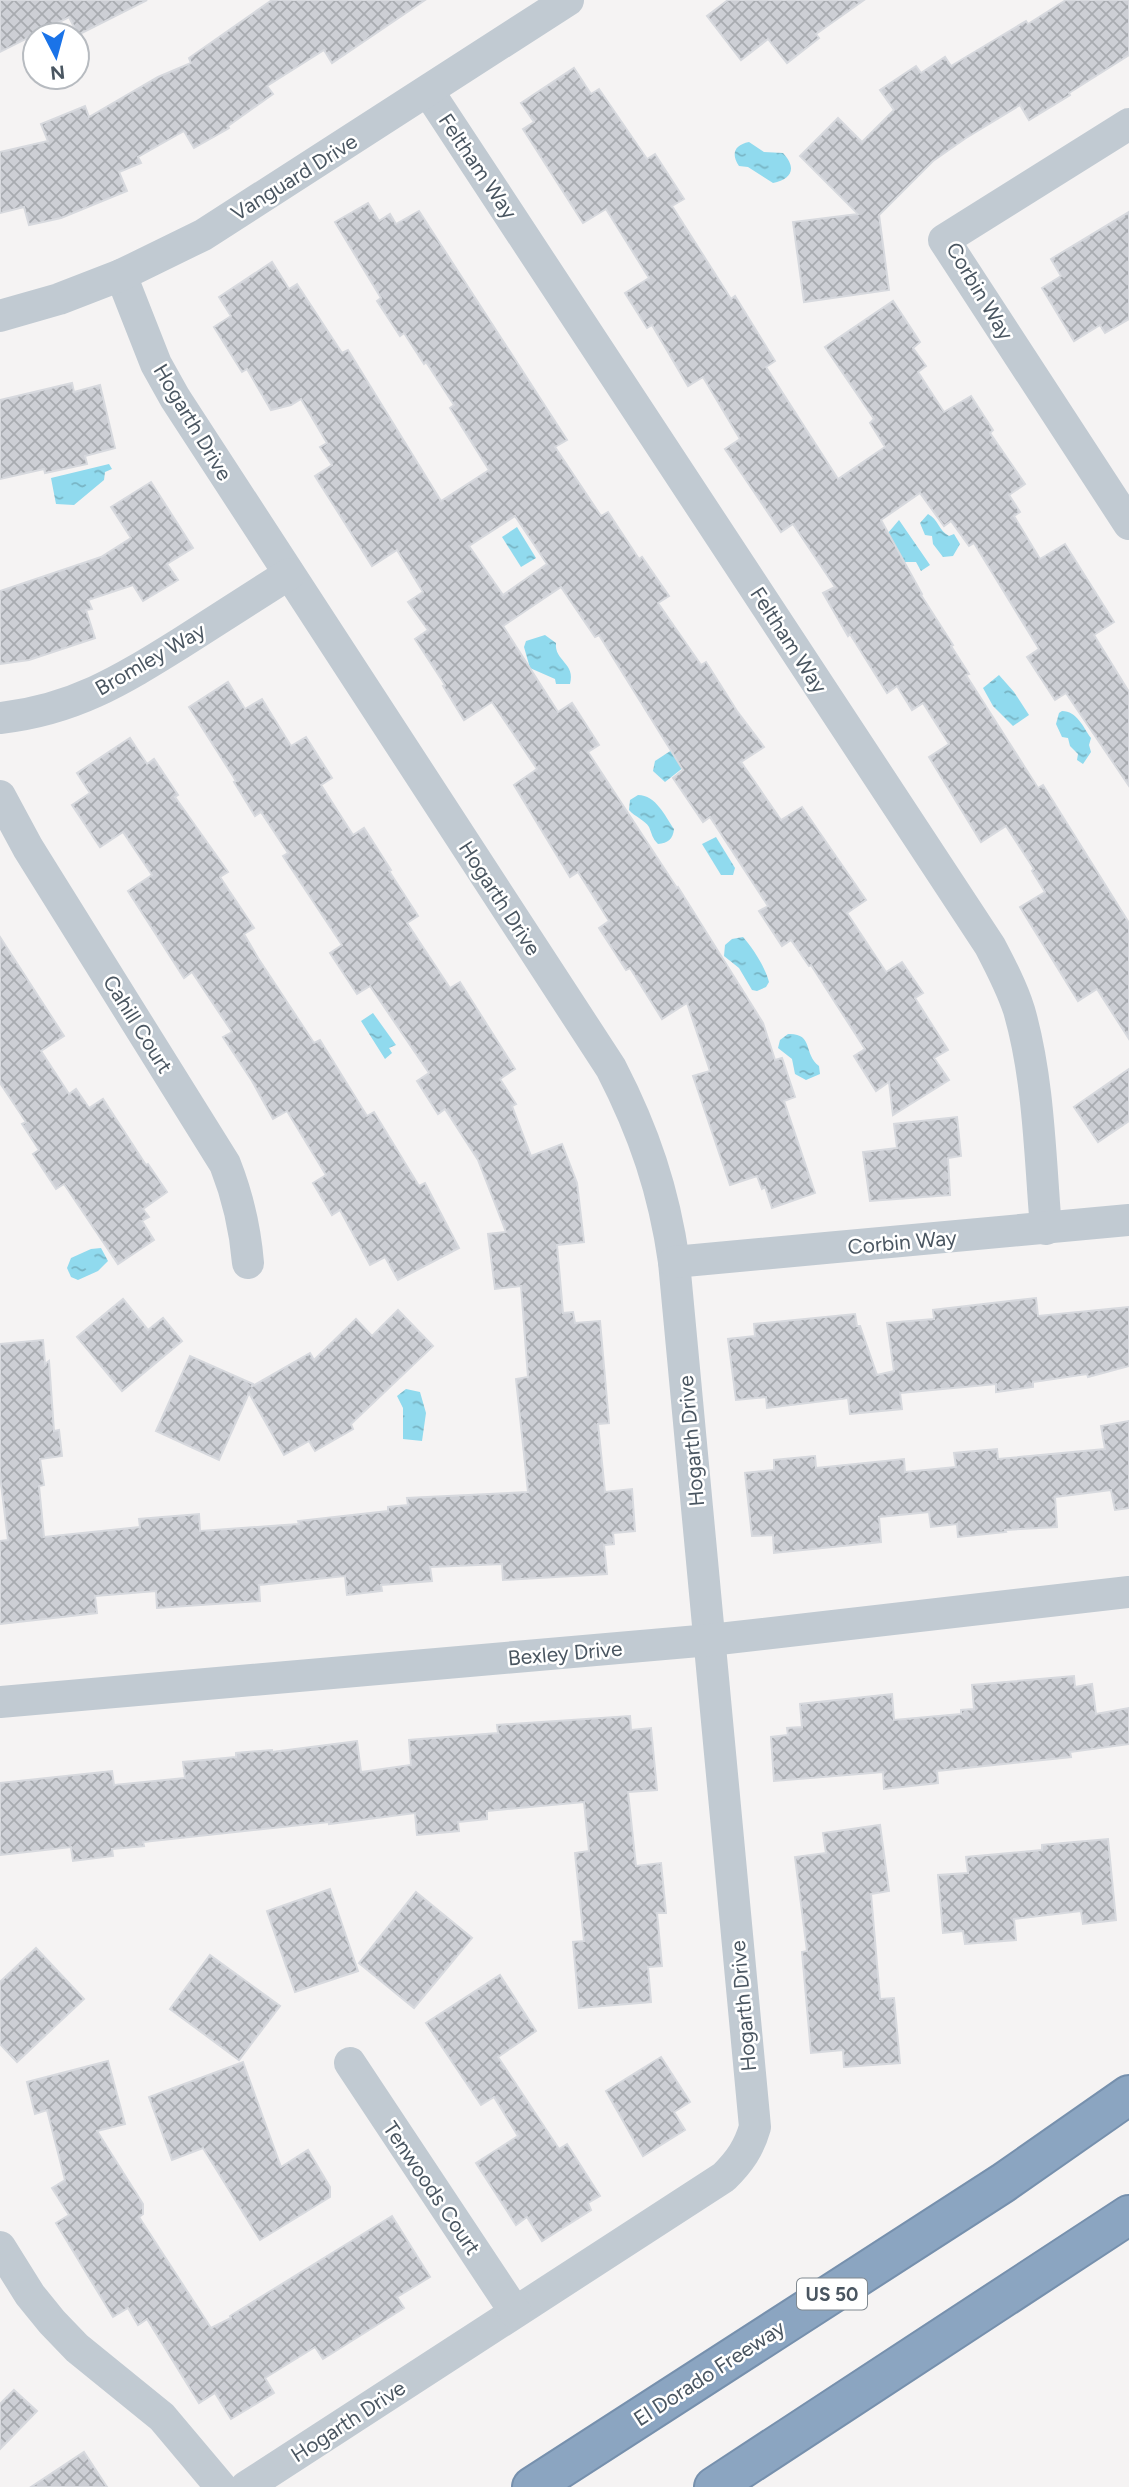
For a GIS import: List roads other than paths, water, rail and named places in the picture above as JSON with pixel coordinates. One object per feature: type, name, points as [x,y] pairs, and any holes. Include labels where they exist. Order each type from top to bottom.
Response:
[{"type":"highway","name":"El Dorado Freeway","points":[[532,2487],[1003,2183],[1129,2095]]},
{"type":"highway","points":[[714,2487],[1129,2216]]},
{"type":"street","name":"Vanguard Drive","points":[[0,316],[60,299],[121,275],[203,234],[568,0]]},
{"type":"street","name":"Feltham Way","points":[[428,91],[990,946],[1006,977],[1027,1044],[1046,1229]]},
{"type":"street","name":"Corbin Way","points":[[1129,124],[944,240],[1129,524]]},
{"type":"street","name":"Hogarth Drive","points":[[121,275],[156,364],[175,398],[611,1068],[650,1154],[666,1215],[674,1262],[755,2127],[750,2144],[740,2162],[724,2176],[246,2487]]},
{"type":"street","name":"Bromley Way","points":[[0,718],[29,715],[103,690],[289,574]]},
{"type":"street","name":"Cahill Court","points":[[0,796],[29,848],[225,1164],[238,1196],[248,1263]]},
{"type":"street","name":"Corbin Way","points":[[674,1262],[1129,1220]]},
{"type":"street","name":"Bexley Drive","points":[[0,1702],[710,1640],[1129,1592]]},
{"type":"street","name":"Tenwoods Court","points":[[350,2063],[515,2312]]},
{"type":"street","points":[[0,2247],[30,2295],[52,2322],[77,2348],[162,2417],[221,2487]]},
{"type":"water","points":[[749,142],[764,152],[783,153],[790,163],[788,176],[773,183],[748,167],[739,166],[735,151],[740,145]]},
{"type":"water","points":[[109,464],[112,469],[105,472],[104,480],[74,505],[56,504],[51,478]]},
{"type":"water","points":[[928,514],[946,534],[954,534],[960,544],[953,556],[943,557],[933,544],[932,536],[925,535],[920,523]]},
{"type":"water","points":[[899,520],[930,565],[921,571],[916,562],[904,562],[888,533]]},
{"type":"water","points":[[517,527],[536,558],[521,567],[502,537]]},
{"type":"water","points":[[545,635],[556,643],[558,654],[570,671],[570,684],[556,684],[555,679],[530,668],[524,647],[526,641]]},
{"type":"water","points":[[999,675],[1029,715],[1013,726],[993,706],[983,688]]},
{"type":"water","points":[[1062,711],[1076,717],[1091,738],[1091,752],[1083,764],[1077,760],[1078,754],[1070,746],[1068,738],[1062,737],[1056,724]]},
{"type":"water","points":[[681,744],[684,767],[665,782],[653,771],[655,761]]},
{"type":"water","points":[[638,795],[655,802],[674,829],[667,841],[658,844],[649,827],[629,810],[630,800]]},
{"type":"water","points":[[716,837],[735,868],[733,875],[721,875],[702,844]]},
{"type":"water","points":[[743,937],[765,970],[769,982],[766,987],[757,991],[752,990],[739,968],[724,956],[725,945],[732,939]]},
{"type":"water","points":[[373,1013],[396,1045],[389,1048],[392,1053],[385,1059],[361,1021]]},
{"type":"water","points":[[788,1034],[802,1037],[819,1066],[820,1074],[806,1080],[795,1074],[792,1059],[778,1048],[780,1040]]},
{"type":"water","points":[[101,1248],[108,1261],[98,1271],[78,1280],[71,1277],[67,1268],[71,1258],[91,1249]]},
{"type":"water","points":[[406,1389],[420,1392],[426,1413],[422,1441],[403,1439],[403,1408],[397,1396]]}]
